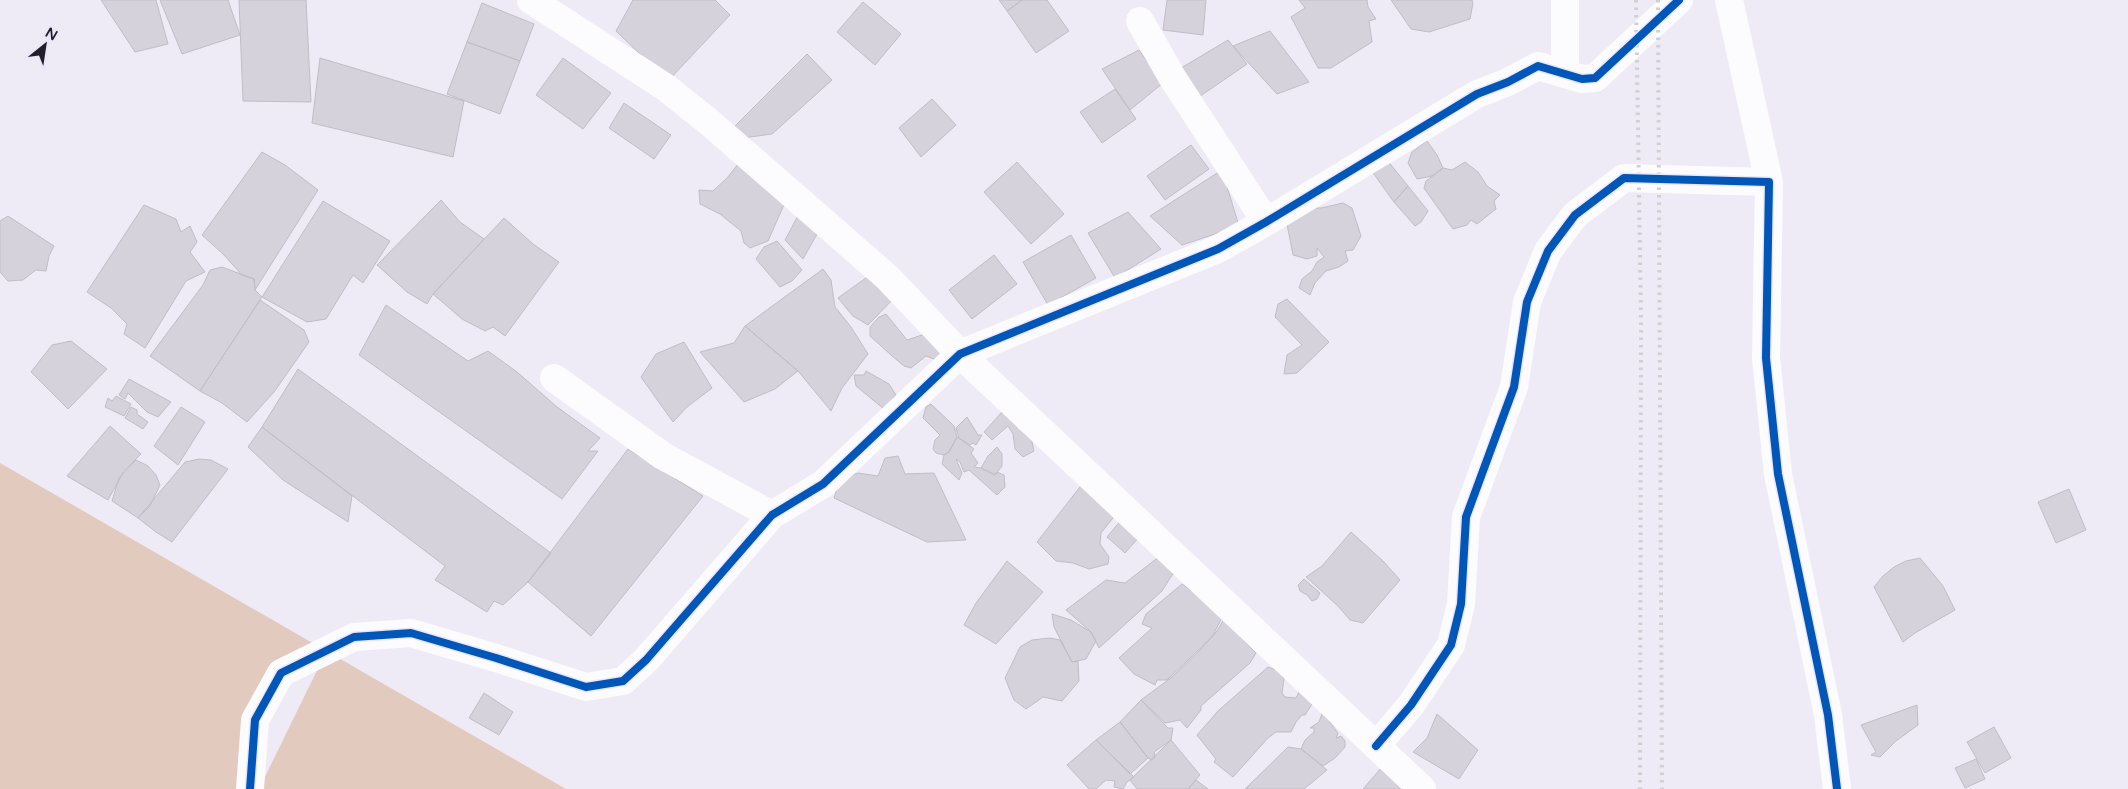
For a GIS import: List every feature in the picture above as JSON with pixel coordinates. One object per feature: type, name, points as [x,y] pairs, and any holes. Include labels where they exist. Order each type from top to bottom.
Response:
[{"type":"street","points":[[531,0],[665,86],[888,278],[960,354],[1422,789]]},
{"type":"street","points":[[1565,0],[1565,74]]},
{"type":"street","points":[[250,789],[255,720],[282,673],[354,637],[411,633],[586,687],[623,681],[646,660],[772,515],[823,484],[960,354],[1218,248],[1266,222],[1477,94],[1508,82],[1538,66],[1582,79],[1594,78],[1679,0]]},
{"type":"street","points":[[1729,0],[1769,182],[1766,358],[1777,464],[1828,715],[1837,789]]},
{"type":"street","points":[[1140,21],[1172,77],[1266,222]]},
{"type":"street","points":[[1376,746],[1411,705],[1451,645],[1461,604],[1466,517],[1514,387],[1527,302],[1548,251],[1575,215],[1624,178],[1769,182]]},
{"type":"street","points":[[554,378],[663,456],[772,515]]},
{"type":"shaded area","points":[[0,463],[566,789],[259,789],[326,652],[281,673],[252,789],[0,789]]},
{"type":"building","points":[[101,0],[156,0],[168,44],[135,52]]},
{"type":"building","points":[[160,0],[228,0],[240,35],[182,54]]},
{"type":"building","points":[[239,0],[306,0],[311,102],[243,101]]},
{"type":"building","points":[[633,0],[715,0],[730,15],[668,81],[616,31]]},
{"type":"building","points":[[999,0],[1022,0],[1007,11]]},
{"type":"building","points":[[1022,0],[1047,0],[1069,31],[1036,53],[1007,11]]},
{"type":"building","points":[[1167,0],[1206,0],[1203,35],[1163,30]]},
{"type":"building","points":[[1299,0],[1367,0],[1368,7],[1376,19],[1369,21],[1372,42],[1331,68],[1318,68],[1291,17],[1305,8]]},
{"type":"building","points":[[1391,0],[1472,0],[1473,3],[1470,19],[1429,32],[1411,29]]},
{"type":"building","points":[[863,2],[901,34],[875,65],[837,32]]},
{"type":"building","points":[[482,3],[534,24],[520,61],[467,42]]},
{"type":"building","points":[[1270,31],[1309,82],[1277,94],[1233,46]]},
{"type":"building","points":[[1228,40],[1247,64],[1196,99],[1176,71]]},
{"type":"building","points":[[467,42],[520,61],[500,114],[447,94]]},
{"type":"building","points":[[1139,50],[1163,83],[1130,110],[1102,69]]},
{"type":"building","points":[[807,54],[832,80],[772,134],[743,138],[734,127]]},
{"type":"building","points":[[320,58],[464,101],[453,157],[312,123]]},
{"type":"building","points":[[563,58],[611,93],[583,129],[536,95]]},
{"type":"building","points":[[1115,89],[1136,119],[1102,143],[1080,112]]},
{"type":"building","points":[[932,99],[956,125],[921,157],[899,128]]},
{"type":"building","points":[[624,103],[671,135],[654,159],[609,128]]},
{"type":"building","points":[[1427,141],[1443,168],[1432,176],[1417,179],[1408,163],[1412,152]]},
{"type":"building","points":[[1191,145],[1209,169],[1165,200],[1147,176]]},
{"type":"building","points":[[262,152],[285,165],[318,190],[255,290],[254,279],[242,275],[202,235]]},
{"type":"building","points":[[1387,160],[1408,186],[1394,202],[1371,170]]},
{"type":"building","points":[[1017,162],[1064,214],[1031,244],[984,192]]},
{"type":"building","points":[[1465,162],[1478,172],[1487,186],[1500,195],[1494,201],[1496,209],[1477,224],[1471,220],[1467,225],[1453,229],[1424,188],[1426,181],[1443,168],[1452,170]]},
{"type":"building","points":[[738,164],[787,198],[768,241],[750,248],[744,243],[741,231],[720,214],[700,204],[699,190],[713,191]]},
{"type":"building","points":[[1222,170],[1239,226],[1182,245],[1150,216]]},
{"type":"building","points":[[1408,186],[1428,211],[1421,222],[1415,226],[1394,202]]},
{"type":"building","points":[[441,200],[460,222],[484,239],[433,294],[427,304],[407,292],[377,265]]},
{"type":"building","points":[[323,201],[390,241],[363,283],[353,275],[326,319],[307,322],[262,297]]},
{"type":"building","points":[[1343,203],[1352,208],[1361,236],[1353,250],[1345,251],[1348,261],[1339,267],[1326,271],[1315,283],[1310,295],[1299,288],[1302,279],[1324,257],[1317,248],[1317,256],[1307,259],[1293,255],[1286,219],[1301,208],[1321,208]]},
{"type":"building","points":[[144,205],[176,219],[181,232],[190,226],[197,242],[190,252],[205,272],[186,281],[145,348],[124,334],[127,324],[111,308],[87,292]]},
{"type":"building","points":[[801,210],[821,227],[803,259],[785,240]]},
{"type":"building","points":[[1128,212],[1161,249],[1115,278],[1088,233]]},
{"type":"building","points":[[8,216],[54,246],[49,256],[46,271],[36,270],[23,280],[8,281],[0,272],[0,221]]},
{"type":"building","points":[[504,218],[533,244],[559,262],[505,336],[493,327],[485,331],[462,319],[433,294]]},
{"type":"building","points":[[1071,235],[1096,278],[1048,305],[1023,262]]},
{"type":"building","points":[[777,241],[802,270],[792,281],[780,287],[756,259],[764,247]]},
{"type":"building","points":[[994,255],[1017,284],[972,319],[949,290]]},
{"type":"building","points":[[222,267],[254,279],[255,290],[262,297],[200,391],[150,356],[203,285],[210,270]]},
{"type":"building","points":[[823,269],[831,280],[835,307],[851,327],[868,354],[842,388],[831,411],[798,371],[745,326]]},
{"type":"building","points":[[870,275],[898,294],[868,325],[853,316],[838,298]]},
{"type":"building","points":[[1287,299],[1329,342],[1297,373],[1284,374],[1287,355],[1302,345],[1275,317],[1278,304]]},
{"type":"building","points":[[260,300],[304,330],[309,342],[274,392],[247,422],[222,403],[200,391]]},
{"type":"building","points":[[386,305],[468,361],[488,351],[517,372],[557,407],[600,438],[588,451],[598,451],[562,499],[359,355]]},
{"type":"building","points":[[886,314],[907,340],[922,335],[924,331],[944,354],[944,363],[926,356],[911,368],[904,366],[870,336],[870,327],[879,317]]},
{"type":"building","points":[[745,326],[798,371],[775,389],[744,402],[700,352],[734,343]]},
{"type":"building","points":[[71,341],[107,369],[68,409],[31,372],[52,345]]},
{"type":"building","points":[[684,342],[712,388],[687,407],[673,422],[641,377],[656,354]]},
{"type":"building","points":[[298,369],[551,553],[528,582],[503,605],[494,601],[487,612],[435,580],[445,566],[262,427]]},
{"type":"building","points":[[866,371],[889,384],[896,395],[884,409],[856,386],[854,375],[864,375]]},
{"type":"building","points":[[129,379],[171,402],[158,417],[147,412],[128,393],[125,399],[119,395]]},
{"type":"building","points":[[116,396],[131,404],[124,416],[105,407],[108,398],[112,401]]},
{"type":"building","points":[[931,404],[954,426],[957,437],[949,452],[944,455],[936,453],[933,449],[935,440],[940,435],[923,418],[926,407]]},
{"type":"building","points":[[131,407],[137,410],[137,414],[148,422],[143,429],[125,418]]},
{"type":"building","points":[[181,407],[205,422],[178,465],[154,446]]},
{"type":"building","points":[[1002,412],[1030,433],[1034,451],[1023,457],[1015,449],[1013,434],[1008,426],[992,440],[984,432]]},
{"type":"building","points":[[967,417],[978,435],[982,435],[976,445],[973,443],[970,445],[959,438],[956,428]]},
{"type":"building","points":[[110,426],[141,454],[124,471],[108,500],[67,476]]},
{"type":"building","points":[[262,427],[352,496],[348,522],[283,480],[248,447]]},
{"type":"building","points":[[957,437],[974,449],[971,453],[978,463],[974,467],[981,468],[995,475],[997,472],[1004,475],[1005,487],[997,495],[969,470],[964,472],[960,462],[956,459],[962,473],[959,480],[942,464],[944,455],[949,452]]},
{"type":"building","points":[[997,447],[1002,454],[1002,466],[995,475],[981,468],[988,456]]},
{"type":"building","points":[[628,449],[703,496],[591,636],[528,582]]},
{"type":"building","points":[[898,456],[905,474],[934,473],[966,540],[927,542],[834,498],[837,489],[847,477],[858,473],[878,476],[885,458]]},
{"type":"building","points":[[199,459],[211,460],[228,469],[172,542],[138,518],[185,462]]},
{"type":"building","points":[[136,460],[148,466],[156,475],[160,485],[150,506],[138,518],[112,501],[119,478]]},
{"type":"building","points":[[1087,478],[1121,508],[1101,533],[1100,544],[1109,557],[1108,564],[1089,569],[1073,563],[1056,561],[1037,542]]},
{"type":"building","points":[[2069,489],[2086,530],[2056,543],[2038,502]]},
{"type":"building","points":[[1122,519],[1140,536],[1125,553],[1107,537]]},
{"type":"building","points":[[1351,532],[1383,561],[1400,580],[1363,623],[1350,620],[1338,606],[1306,577],[1322,566]]},
{"type":"building","points":[[1160,556],[1174,572],[1162,591],[1099,648],[1091,632],[1066,610],[1106,580],[1125,583]]},
{"type":"building","points":[[1920,558],[1943,586],[1955,610],[1903,642],[1874,587],[1894,567],[1906,561]]},
{"type":"building","points":[[1007,561],[1043,592],[996,644],[964,625],[976,603]]},
{"type":"building","points":[[1304,579],[1320,593],[1317,599],[1312,601],[1300,591],[1298,585]]},
{"type":"building","points":[[1182,584],[1224,614],[1212,637],[1167,680],[1157,680],[1155,685],[1134,674],[1119,658],[1152,628],[1142,624],[1146,614]]},
{"type":"building","points":[[1052,614],[1071,620],[1091,632],[1096,641],[1086,659],[1072,662],[1054,627]]},
{"type":"building","points":[[1224,619],[1256,653],[1250,663],[1201,706],[1201,710],[1187,728],[1180,720],[1165,723],[1141,700],[1172,677],[1200,650],[1217,631]]},
{"type":"building","points":[[1050,638],[1060,640],[1072,662],[1078,661],[1079,681],[1062,701],[1043,697],[1026,709],[1014,700],[1005,678],[1020,647],[1032,640]]},
{"type":"building","points":[[1268,667],[1279,671],[1284,679],[1282,693],[1285,697],[1296,698],[1300,690],[1312,704],[1305,715],[1302,715],[1296,722],[1291,732],[1276,732],[1268,738],[1233,777],[1214,762],[1216,759],[1197,735],[1218,711]]},
{"type":"building","points":[[484,693],[513,712],[499,735],[469,718]]},
{"type":"building","points":[[1141,700],[1168,728],[1173,728],[1171,740],[1154,752],[1155,757],[1152,760],[1148,758],[1120,722]]},
{"type":"building","points":[[1917,705],[1918,725],[1896,741],[1880,757],[1871,755],[1876,752],[1861,725]]},
{"type":"building","points":[[1323,711],[1333,715],[1329,721],[1338,733],[1336,738],[1341,736],[1345,741],[1345,747],[1335,758],[1323,766],[1301,749],[1305,740],[1314,732],[1314,728],[1310,728],[1319,722]]},
{"type":"building","points":[[1437,714],[1478,750],[1459,779],[1413,752],[1427,738]]},
{"type":"building","points":[[1120,722],[1148,758],[1130,774],[1096,740]]},
{"type":"building","points":[[1994,727],[2011,758],[1985,773],[1967,742]]},
{"type":"building","points":[[1096,740],[1134,777],[1127,782],[1123,789],[1114,787],[1115,781],[1106,780],[1096,789],[1089,789],[1067,765]]},
{"type":"building","points":[[1171,740],[1200,775],[1188,789],[1137,789],[1130,780]]},
{"type":"building","points":[[1288,747],[1301,749],[1327,770],[1304,789],[1245,789]]},
{"type":"building","points":[[1976,759],[1985,779],[1965,788],[1955,768]]},
{"type":"building","points":[[1382,767],[1404,789],[1363,789]]},
{"type":"building","points":[[1196,780],[1208,789],[1188,789]]},
{"type":"railway","points":[[1636,0],[1641,319],[1640,789]]},
{"type":"railway","points":[[1658,0],[1662,789]]},
{"type":"cycle path","points":[[250,789],[255,720],[281,673],[354,637],[411,633],[586,687],[623,681],[646,660],[772,515],[823,484],[960,354],[1218,249],[1477,94],[1508,82],[1538,66],[1582,79],[1595,78],[1679,0]]},
{"type":"cycle path","points":[[1376,746],[1411,705],[1451,645],[1461,604],[1466,517],[1514,387],[1527,302],[1548,251],[1575,215],[1624,178],[1769,182],[1766,358],[1778,474],[1828,715],[1837,789]]}]
